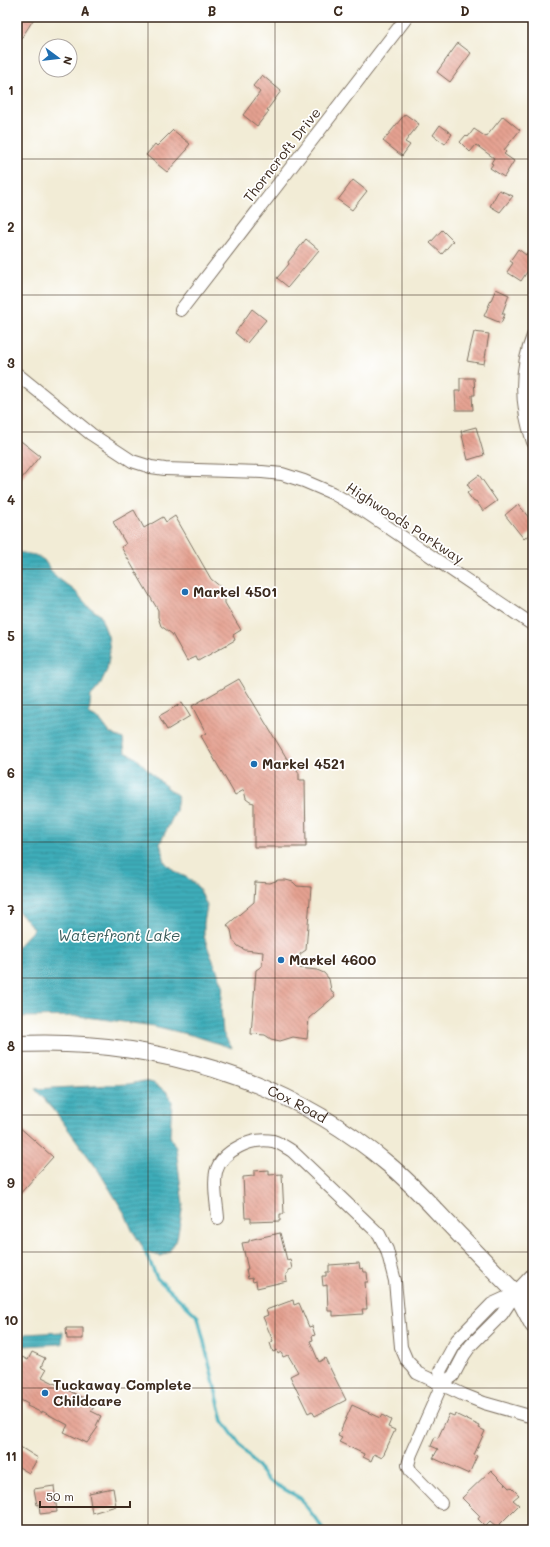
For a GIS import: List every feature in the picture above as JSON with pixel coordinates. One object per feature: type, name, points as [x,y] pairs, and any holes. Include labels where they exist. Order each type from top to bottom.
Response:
[{"type":"main road","name":"Cox Road","points":[[17,1044],[64,1043],[116,1047],[150,1052],[188,1061],[242,1078],[276,1092],[332,1124],[387,1163],[428,1201],[516,1292],[533,1303]]},
{"type":"main road","name":"Cox Road","points":[[516,1292],[533,1325]]},
{"type":"street","name":"Thorncroft Drive","points":[[181,310],[407,17]]},
{"type":"street","points":[[532,338],[525,362],[522,383],[527,423],[533,442]]},
{"type":"street","name":"Highwoods Parkway","points":[[17,374],[91,434],[132,461],[151,467],[165,469],[282,474],[304,481],[332,494],[367,513],[533,625]]},
{"type":"street","points":[[218,1218],[215,1180],[216,1171],[226,1155],[234,1149],[254,1142],[266,1140],[276,1141],[292,1151],[379,1234],[387,1250],[395,1281],[401,1347],[407,1361],[417,1373],[484,1403],[533,1417]]},
{"type":"street","points":[[441,1503],[410,1472],[408,1466],[411,1454],[442,1384],[440,1371],[457,1340],[492,1304],[516,1292],[533,1275]]},
{"type":"water","name":"Waterfront Lake","points":[[17,552],[35,555],[44,560],[54,575],[75,591],[88,606],[100,615],[108,636],[110,651],[107,670],[99,687],[91,696],[89,714],[101,721],[110,733],[123,739],[125,752],[135,757],[178,796],[176,811],[160,843],[165,862],[175,872],[188,878],[199,888],[207,906],[204,923],[204,936],[223,985],[221,1008],[223,1033],[232,1048],[195,1036],[154,1026],[78,1016],[17,1017],[17,947],[34,929],[17,910]]},
{"type":"water","points":[[144,1081],[153,1083],[166,1091],[172,1101],[170,1136],[176,1148],[183,1205],[177,1239],[169,1252],[161,1256],[151,1254],[144,1249],[98,1170],[54,1110],[35,1089],[129,1084]]},
{"type":"water","points":[[63,1332],[62,1344],[24,1346],[25,1334]]},
{"type":"building","points":[[17,17],[35,17],[17,45]]},
{"type":"building","points":[[458,43],[471,53],[450,82],[437,72]]},
{"type":"building","points":[[262,75],[281,91],[267,110],[269,111],[257,126],[243,115],[260,92],[253,86]]},
{"type":"building","points":[[405,114],[419,124],[405,142],[410,145],[402,156],[383,141]]},
{"type":"building","points":[[503,116],[520,130],[504,150],[506,152],[504,154],[514,161],[504,177],[490,168],[493,164],[491,163],[494,158],[476,145],[470,152],[460,142],[466,135],[468,137],[474,129],[486,137]]},
{"type":"building","points":[[440,125],[452,134],[445,144],[433,135]]},
{"type":"building","points":[[173,130],[190,144],[186,149],[187,150],[167,172],[146,155],[155,144],[157,146]]},
{"type":"building","points":[[353,180],[367,191],[352,210],[338,200]]},
{"type":"building","points":[[499,190],[513,196],[500,212],[490,206]]},
{"type":"building","points":[[442,230],[453,241],[442,254],[430,243]]},
{"type":"building","points":[[306,239],[319,250],[288,287],[277,278],[289,264],[288,262]]},
{"type":"building","points":[[518,249],[526,255],[527,253],[533,257],[533,268],[529,274],[527,272],[521,281],[507,272],[513,263],[510,261]]},
{"type":"building","points":[[496,289],[509,295],[502,314],[505,314],[501,323],[484,316]]},
{"type":"building","points":[[252,309],[266,320],[247,343],[235,333]]},
{"type":"building","points":[[474,332],[489,334],[484,364],[467,361]]},
{"type":"building","points":[[460,378],[474,378],[475,395],[472,395],[473,410],[456,410],[455,391],[460,391]]},
{"type":"building","points":[[476,427],[484,455],[468,460],[461,431]]},
{"type":"building","points":[[17,438],[40,456],[17,484]]},
{"type":"building","points":[[479,475],[497,501],[483,511],[476,501],[474,502],[467,493],[471,490],[467,484]]},
{"type":"building","points":[[518,504],[533,523],[533,531],[524,539],[505,515]]},
{"type":"building","name":"Markel 4501","points":[[134,510],[144,528],[163,517],[166,522],[175,516],[211,579],[222,588],[225,596],[225,603],[241,630],[233,635],[235,640],[198,661],[196,657],[187,661],[172,634],[161,626],[158,617],[158,610],[121,547],[126,544],[113,522]]},
{"type":"building","name":"Markel 4521","points":[[239,679],[289,762],[294,765],[299,773],[299,780],[305,780],[306,847],[254,847],[254,803],[246,799],[244,790],[235,795],[201,736],[206,733],[192,706]]},
{"type":"building","points":[[182,703],[190,716],[167,730],[159,716]]},
{"type":"building","name":"Markel 4600","points":[[278,880],[293,882],[297,886],[311,887],[306,950],[300,954],[299,968],[317,970],[324,973],[329,979],[331,990],[335,996],[309,1018],[307,1039],[293,1037],[280,1041],[271,1039],[265,1035],[251,1034],[256,970],[262,966],[263,952],[245,950],[238,946],[233,940],[231,930],[227,925],[254,902],[255,882],[270,883]]},
{"type":"building","points":[[17,1125],[53,1157],[17,1197]]},
{"type":"building","points":[[269,1170],[269,1175],[282,1174],[284,1214],[280,1214],[280,1221],[251,1222],[251,1218],[245,1218],[243,1177],[254,1176],[254,1171]]},
{"type":"building","points":[[280,1233],[287,1260],[290,1259],[292,1269],[288,1270],[288,1273],[286,1274],[287,1281],[257,1288],[256,1281],[253,1282],[252,1278],[248,1279],[246,1269],[248,1269],[242,1243]]},
{"type":"building","points":[[359,1263],[360,1269],[363,1268],[364,1272],[367,1272],[368,1282],[365,1282],[367,1309],[362,1309],[363,1314],[333,1316],[333,1311],[328,1311],[327,1285],[323,1286],[322,1276],[326,1276],[326,1272],[329,1272],[329,1265]]},
{"type":"building","points":[[293,1300],[294,1305],[299,1303],[309,1327],[312,1326],[315,1335],[312,1336],[313,1340],[310,1341],[319,1362],[325,1358],[346,1400],[315,1416],[312,1411],[308,1413],[290,1376],[298,1372],[288,1355],[283,1357],[281,1352],[278,1354],[277,1350],[273,1352],[270,1343],[273,1341],[263,1317],[268,1315],[266,1310]]},
{"type":"building","points":[[66,1328],[83,1328],[83,1339],[67,1339]]},
{"type":"building","name":"Tuckaway Complete Childcare","points":[[32,1352],[45,1358],[41,1367],[46,1370],[42,1377],[91,1402],[89,1405],[94,1407],[91,1411],[101,1416],[96,1426],[98,1427],[87,1443],[64,1432],[68,1425],[42,1411],[42,1413],[27,1406],[28,1404],[17,1398],[17,1367],[22,1357],[28,1360]]},
{"type":"building","points":[[352,1405],[380,1418],[382,1415],[391,1420],[388,1427],[395,1430],[382,1458],[374,1454],[371,1461],[363,1457],[364,1454],[339,1442],[342,1438],[338,1436]]},
{"type":"building","points":[[449,1414],[454,1416],[455,1414],[480,1426],[479,1428],[485,1431],[474,1455],[477,1456],[469,1474],[433,1458],[438,1449],[431,1446],[435,1437],[438,1438]]},
{"type":"building","points":[[17,1445],[38,1458],[29,1473],[17,1466]]},
{"type":"building","points":[[491,1470],[509,1488],[511,1487],[519,1495],[513,1500],[519,1505],[497,1527],[490,1521],[485,1526],[478,1519],[480,1516],[462,1498]]},
{"type":"building","points":[[54,1486],[57,1512],[40,1514],[39,1504],[37,1505],[34,1489]]},
{"type":"building","points":[[113,1488],[116,1506],[92,1513],[89,1493]]},
{"type":"waterway","points":[[144,1249],[157,1278],[198,1317],[223,1421],[268,1480],[300,1498],[324,1530]]},
{"type":"place","name":"Markel 4501","points":[[185,592]]},
{"type":"place","name":"Markel 4521","points":[[254,764]]},
{"type":"place","name":"Markel 4600","points":[[281,960]]},
{"type":"place","name":"Tuckaway Complete Childcare","points":[[45,1393]]}]
